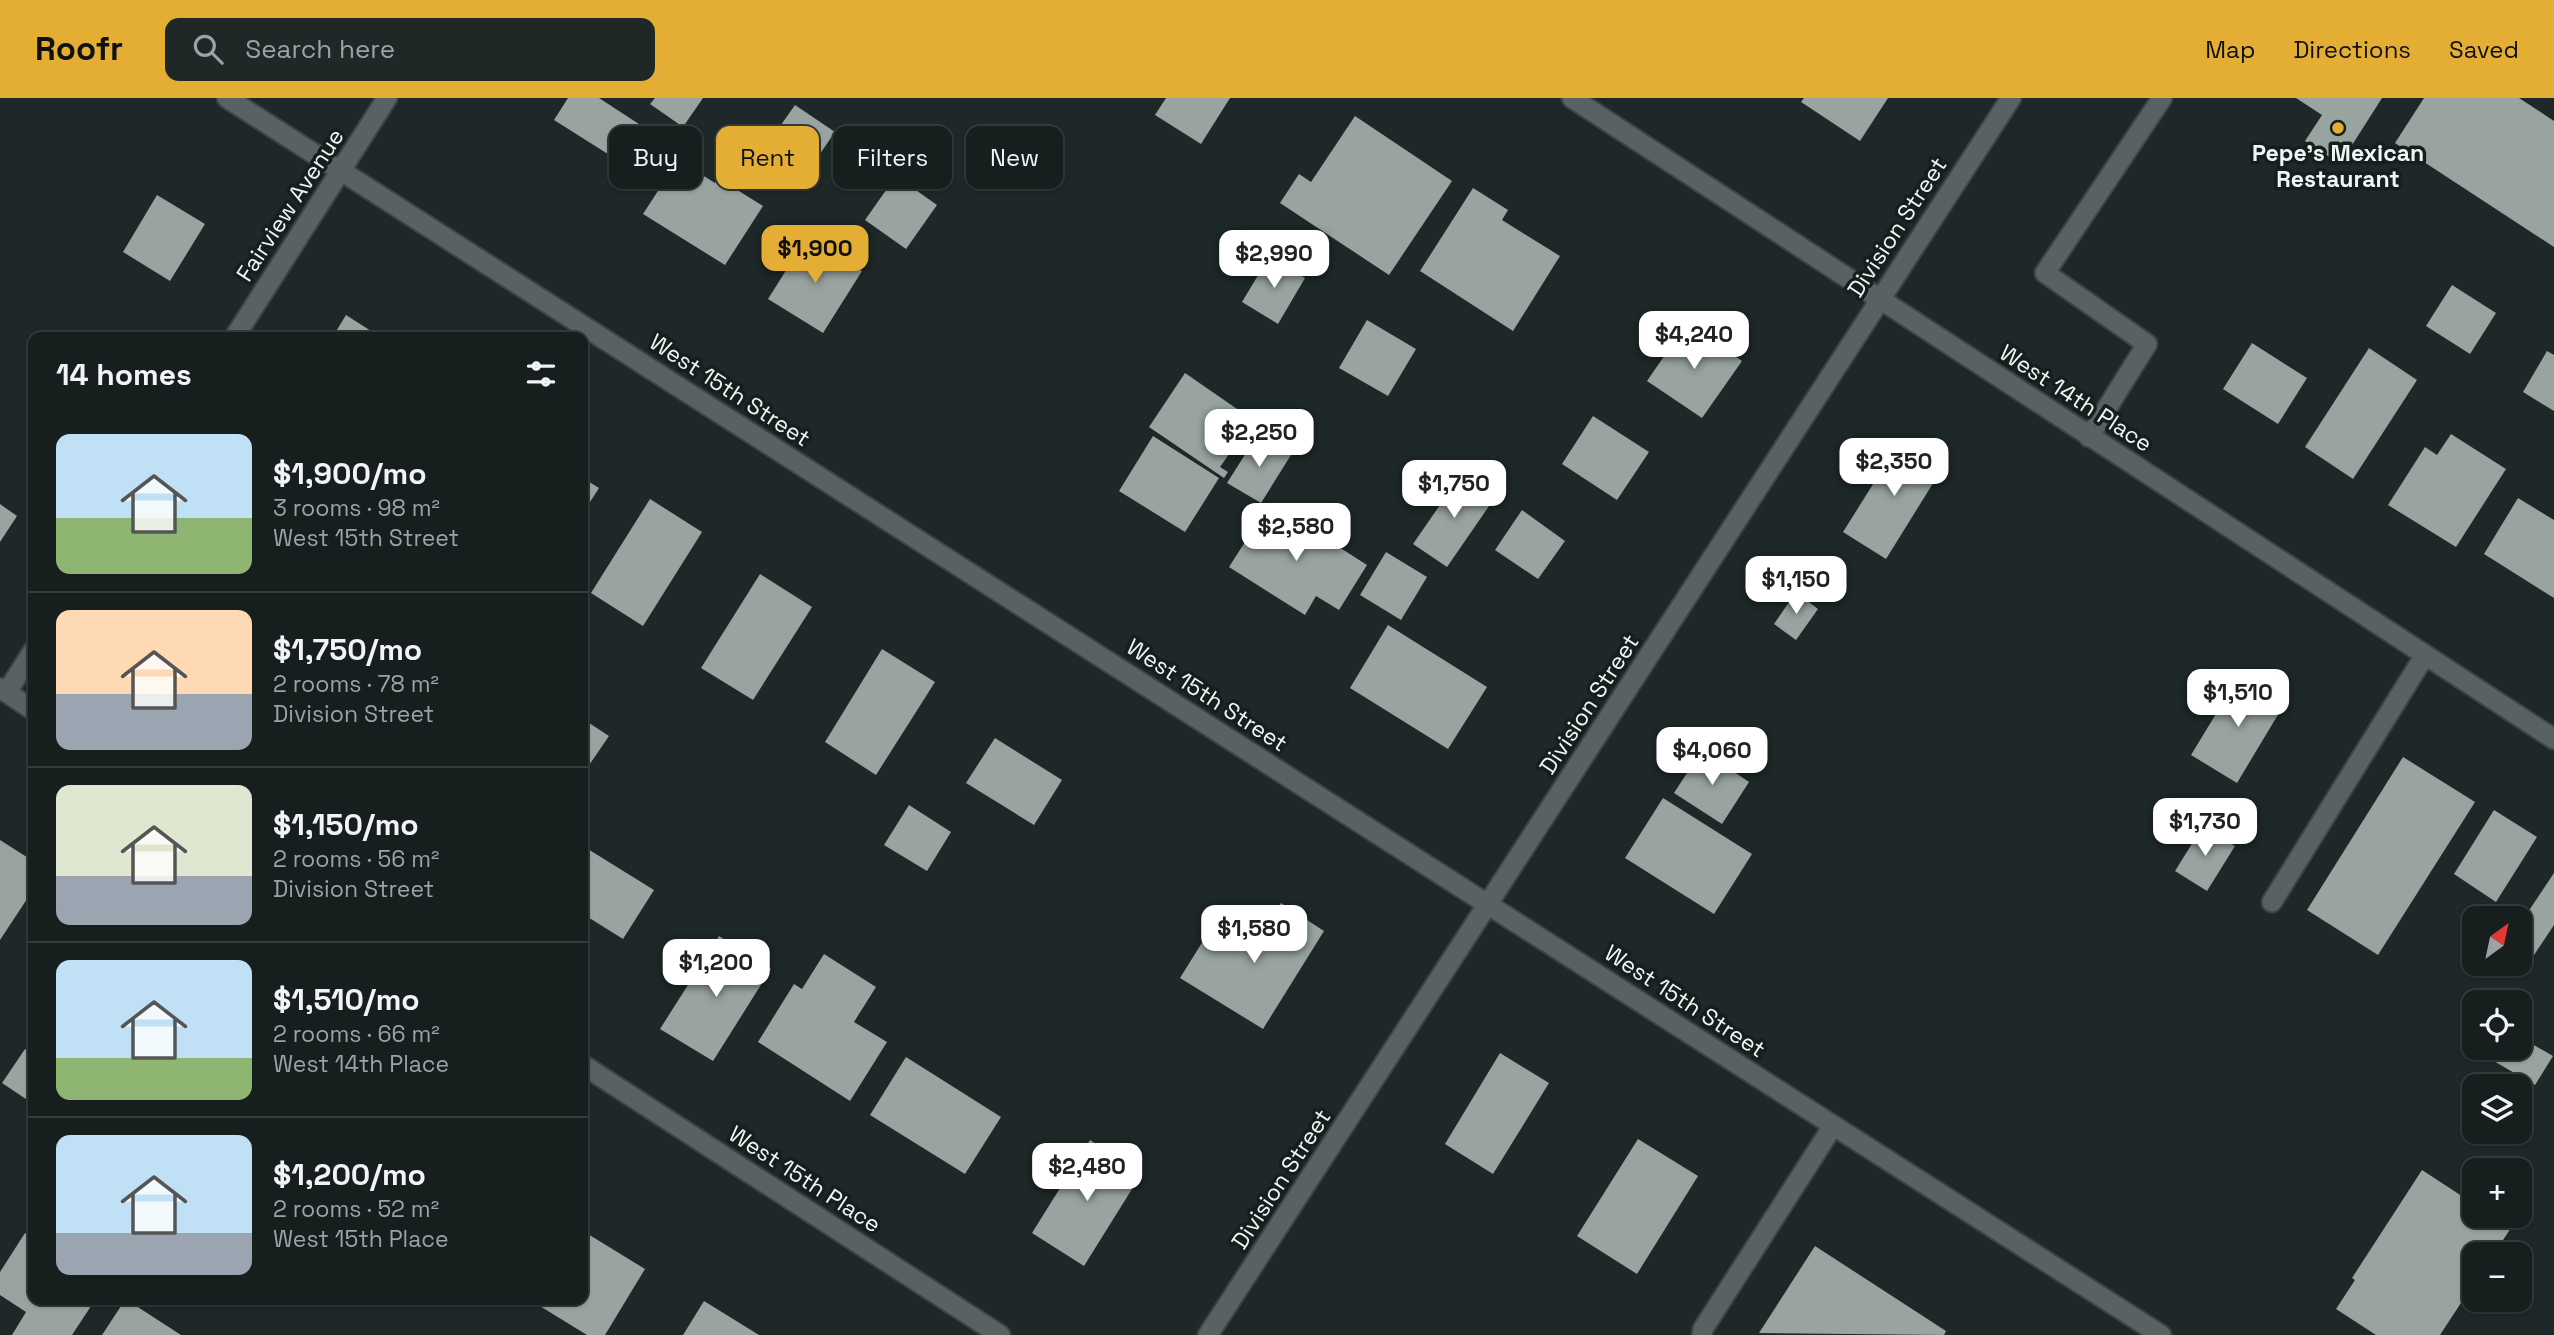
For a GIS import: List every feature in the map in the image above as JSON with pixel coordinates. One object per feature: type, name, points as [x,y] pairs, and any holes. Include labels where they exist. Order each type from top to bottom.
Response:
[{"type":"street","name":"West 15th Street","points":[[227,98],[2161,1335]]},
{"type":"street","name":"Fairview Avenue","points":[[238,332],[387,98]]},
{"type":"street","name":"Division Street","points":[[1208,1335],[2011,98]]},
{"type":"street","points":[[2089,437],[2147,344],[2045,273],[2162,98]]},
{"type":"street","name":"West 14th Place","points":[[1579,100],[2089,437],[2554,738]]},
{"type":"street","points":[[2272,902],[2425,655]]},
{"type":"street","points":[[28,658],[2,693],[28,707]]},
{"type":"street","name":"West 15th Place","points":[[588,1068],[1000,1335]]},
{"type":"street","points":[[1702,1335],[1703,1329],[1833,1126]]},
{"type":"building","points":[[568,98],[599,98],[642,126],[609,126],[609,155],[554,120]]},
{"type":"building","points":[[655,98],[703,98],[684,126],[650,104]]},
{"type":"building","points":[[1166,98],[1230,98],[1201,144],[1155,115]]},
{"type":"building","points":[[1804,98],[1888,98],[1860,141],[1801,102]]},
{"type":"building","name":"Pepe's Mexican Restaurant","points":[[2296,98],[2382,98],[2340,164],[2305,141],[2322,115]]},
{"type":"building","points":[[2424,98],[2519,98],[2554,121],[2554,247],[2395,143]]},
{"type":"building","points":[[795,105],[833,131],[833,135],[819,155],[819,126],[780,126]]},
{"type":"building","points":[[1355,116],[1452,181],[1389,275],[1280,203],[1299,174],[1311,182]]},
{"type":"building","points":[[702,175],[716,181],[716,189],[736,189],[763,206],[725,265],[643,214],[659,189],[702,189]]},
{"type":"building","points":[[1473,188],[1508,210],[1502,220],[1560,256],[1513,331],[1420,271]]},
{"type":"building","points":[[887,189],[914,189],[937,205],[906,249],[865,220]]},
{"type":"building","points":[[157,195],[205,224],[170,281],[123,252]]},
{"type":"building","points":[[807,237],[862,271],[823,333],[768,299]]},
{"type":"building","points":[[1269,257],[1305,278],[1278,324],[1242,302]]},
{"type":"building","points":[[2452,285],[2496,313],[2470,354],[2426,326]]},
{"type":"building","points":[[346,315],[373,332],[336,332]]},
{"type":"building","points":[[1367,320],[1416,349],[1388,396],[1339,368]]},
{"type":"building","points":[[1687,323],[1742,361],[1702,418],[1647,381]]},
{"type":"building","points":[[2252,343],[2307,378],[2278,424],[2223,389]]},
{"type":"building","points":[[2369,348],[2417,380],[2353,479],[2305,447]]},
{"type":"building","points":[[2547,351],[2554,355],[2554,411],[2523,392]]},
{"type":"building","points":[[1185,373],[1253,420],[1220,467],[1228,472],[1224,478],[1149,427]]},
{"type":"building","points":[[1593,416],[1649,452],[1617,500],[1562,464]]},
{"type":"building","points":[[1258,434],[1291,455],[1261,503],[1227,483]]},
{"type":"building","points":[[2451,434],[2506,469],[2456,547],[2388,505],[2425,447],[2437,455]]},
{"type":"building","points":[[1153,436],[1219,478],[1185,532],[1119,491]]},
{"type":"building","points":[[1902,438],[1945,464],[1886,559],[1843,532]]},
{"type":"building","points":[[1462,473],[1496,496],[1447,567],[1413,544]]},
{"type":"building","points":[[588,481],[599,488],[588,505]]},
{"type":"building","points":[[2518,498],[2554,520],[2554,598],[2484,554]]},
{"type":"building","points":[[650,499],[702,532],[643,626],[591,593]]},
{"type":"building","points":[[1270,503],[1367,565],[1339,610],[1316,596],[1305,615],[1229,567]]},
{"type":"building","points":[[0,504],[17,516],[0,542]]},
{"type":"building","points":[[1522,510],[1565,541],[1538,579],[1495,550]]},
{"type":"building","points":[[1386,552],[1427,577],[1401,620],[1360,595]]},
{"type":"building","points":[[760,574],[812,607],[753,700],[701,668]]},
{"type":"building","points":[[1796,592],[1818,609],[1796,640],[1774,624]]},
{"type":"building","points":[[1388,625],[1487,687],[1448,749],[1350,688]]},
{"type":"building","points":[[882,649],[935,682],[876,775],[825,742]]},
{"type":"building","points":[[2239,676],[2285,703],[2237,783],[2191,755]]},
{"type":"building","points":[[588,722],[609,736],[588,767]]},
{"type":"building","points":[[995,738],[1062,780],[1034,825],[966,783]]},
{"type":"building","points":[[1702,750],[1749,782],[1722,824],[1674,793]]},
{"type":"building","points":[[2403,757],[2475,802],[2378,955],[2307,910]]},
{"type":"building","points":[[1663,798],[1752,854],[1714,914],[1625,858]]},
{"type":"building","points":[[909,805],[951,832],[927,871],[884,845]]},
{"type":"building","points":[[2494,810],[2537,837],[2496,902],[2454,874]]},
{"type":"building","points":[[2203,826],[2235,846],[2207,891],[2175,871]]},
{"type":"building","points":[[0,840],[28,858],[28,898],[0,940]]},
{"type":"building","points":[[588,849],[654,890],[623,939],[588,917]]},
{"type":"building","points":[[2554,873],[2554,925],[2534,955],[2532,954],[2532,906]]},
{"type":"building","points":[[1281,903],[1324,931],[1263,1029],[1180,978],[1213,925],[1252,949]]},
{"type":"building","points":[[719,936],[771,969],[713,1061],[660,1029]]},
{"type":"building","points":[[824,954],[876,987],[854,1022],[887,1042],[850,1101],[758,1042],[794,984],[802,989]]},
{"type":"building","points":[[2532,1044],[2553,1056],[2535,1085],[2532,1083],[2532,1074],[2516,1074],[2492,1060],[2532,1060]]},
{"type":"building","points":[[25,1049],[28,1051],[28,1100],[2,1083]]},
{"type":"building","points":[[1500,1053],[1549,1083],[1493,1174],[1445,1144]]},
{"type":"building","points":[[906,1057],[1001,1117],[965,1174],[870,1115]]},
{"type":"building","points":[[1638,1139],[1698,1176],[1637,1274],[1577,1236]]},
{"type":"building","points":[[1090,1140],[1142,1173],[1084,1266],[1032,1233]]},
{"type":"building","points":[[2422,1170],[2462,1196],[2462,1228],[2511,1228],[2502,1242],[2462,1242],[2462,1301],[2440,1335],[2376,1335],[2336,1309],[2355,1280],[2352,1278]]},
{"type":"building","points":[[25,1233],[28,1235],[28,1305],[92,1305],[72,1335],[12,1335],[26,1312],[0,1295],[0,1272]]},
{"type":"building","points":[[588,1234],[645,1269],[605,1335],[587,1335],[538,1305],[588,1305]]},
{"type":"building","points":[[1815,1246],[1946,1331],[1944,1335],[1759,1333]]},
{"type":"building","points":[[704,1301],[759,1335],[683,1335]]},
{"type":"building","points":[[122,1305],[135,1305],[181,1335],[102,1335]]},
{"type":"place","name":"Pepe's Mexican Restaurant","points":[[2338,128]]}]
